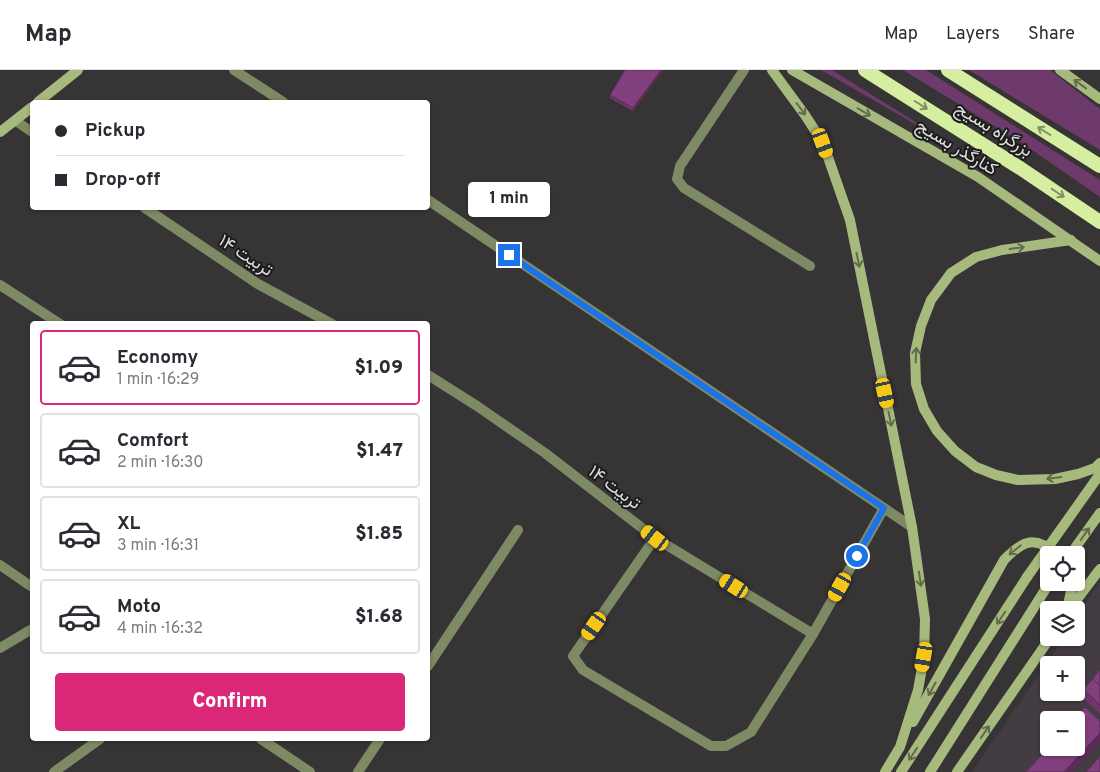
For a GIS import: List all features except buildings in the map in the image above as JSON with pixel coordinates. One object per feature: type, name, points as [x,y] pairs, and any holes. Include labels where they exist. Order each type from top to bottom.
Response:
[{"type":"highway","name":"بزرگراه بسیج","points":[[865,70],[1020,168],[1100,222]]},
{"type":"highway","name":"بزرگراه بسیج","points":[[948,70],[1100,166]]},
{"type":"main road","points":[[40,100],[78,70]]},
{"type":"main road","points":[[772,70],[823,143],[850,220],[912,527],[925,619],[924,657],[918,690],[900,747],[885,772]]},
{"type":"main road","name":"کنارگذر بسیج","points":[[792,70],[978,176],[1100,261]]},
{"type":"main road","points":[[1060,70],[1100,99]]},
{"type":"main road","points":[[0,132],[30,109]]},
{"type":"main road","points":[[1070,240],[1002,250],[976,258],[951,273],[931,300],[921,326],[915,352],[916,384],[924,409],[937,431],[955,451],[976,467],[996,475],[1018,480],[1055,479],[1095,468],[1100,463]]},
{"type":"main road","points":[[901,772],[1027,577],[1100,474]]},
{"type":"main road","points":[[1076,546],[1100,513]]},
{"type":"main road","points":[[902,741],[1004,560],[1022,544],[1041,543],[1046,546]]},
{"type":"main road","points":[[1075,601],[1100,569]]},
{"type":"main road","points":[[930,772],[1044,591]]},
{"type":"main road","points":[[957,772],[1044,646]]},
{"type":"street","points":[[234,70],[279,100]]},
{"type":"street","points":[[744,70],[680,166],[677,179],[684,188],[810,266]]},
{"type":"street","points":[[16,120],[30,130]]},
{"type":"street","points":[[430,201],[912,527]]},
{"type":"street","name":"تربیت ۱۴","points":[[148,210],[258,284],[326,321]]},
{"type":"street","points":[[0,285],[55,321]]},
{"type":"street","name":"تربیت ۱۴","points":[[430,376],[545,453],[655,538],[813,634]]},
{"type":"street","points":[[655,538],[573,656],[583,670],[711,746],[726,746],[751,732],[813,634],[884,508]]},
{"type":"street","points":[[430,663],[518,530]]},
{"type":"street","points":[[0,566],[30,585]]},
{"type":"street","points":[[0,648],[30,630]]},
{"type":"street","points":[[54,772],[97,741]]},
{"type":"street","points":[[264,741],[310,772]]},
{"type":"street","points":[[358,772],[379,741]]},
{"type":"shaded area","points":[[821,70],[832,70],[962,151]]},
{"type":"shaded area","points":[[903,70],[926,70],[1100,180],[1100,197],[1022,143]]},
{"type":"shaded area","points":[[969,70],[1050,70],[1100,109],[1100,150]]},
{"type":"shaded area","points":[[1100,582],[1100,676],[1085,695],[1085,656],[1052,656],[1059,646],[1085,646],[1085,605]]},
{"type":"shaded area","points":[[1040,673],[1040,701],[1085,700],[1100,714],[1100,730],[1085,724],[1085,711],[1040,711],[1040,756],[1044,756],[1035,772],[972,772]]},
{"type":"shaded area","points":[[1100,742],[1100,765],[1094,772],[1073,772]]},
{"type":"route","points":[[509,255],[884,508],[857,556]]}]
